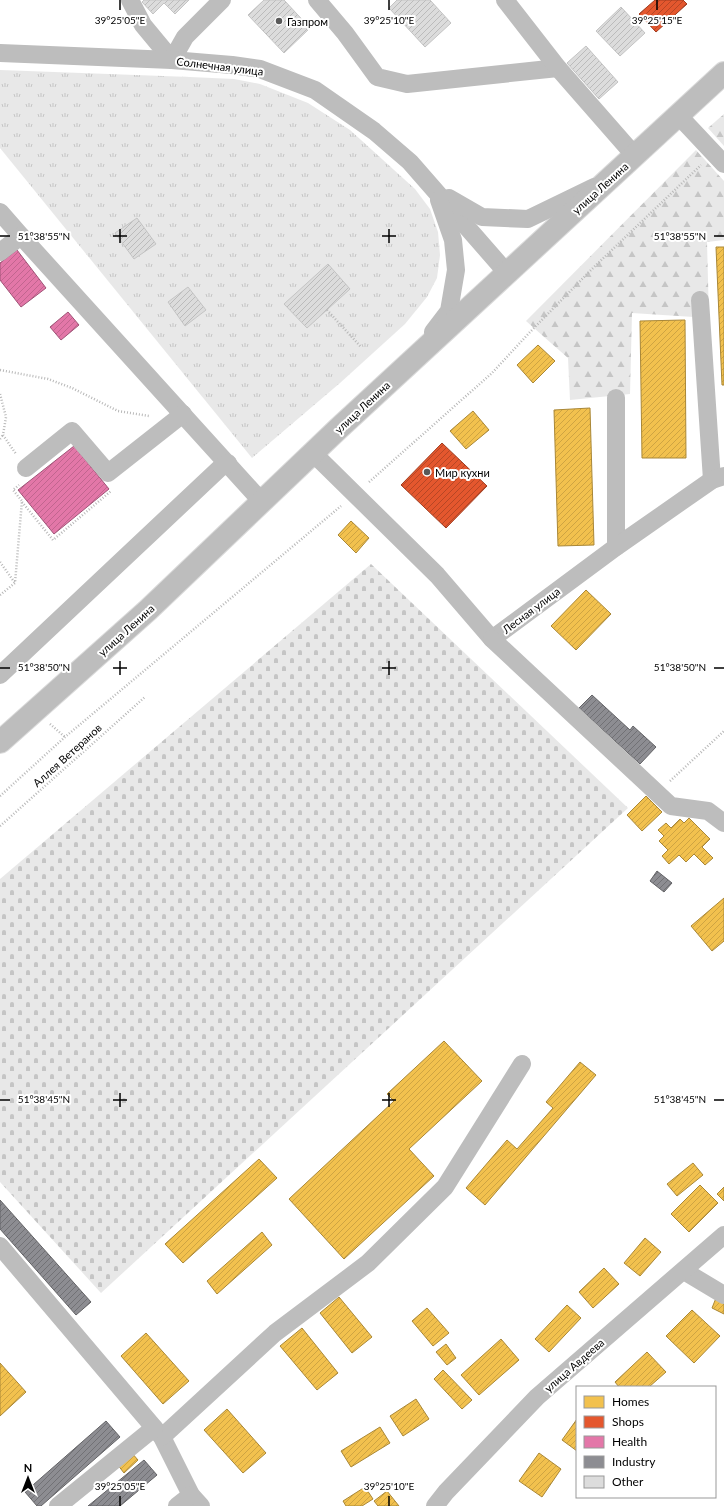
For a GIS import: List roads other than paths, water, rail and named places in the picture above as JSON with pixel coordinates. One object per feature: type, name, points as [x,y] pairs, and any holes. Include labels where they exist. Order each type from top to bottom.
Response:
[{"type":"main road","name":"улица Ленина","points":[[0,742],[148,610],[411,361],[724,73]]},
{"type":"street","points":[[130,0],[143,25],[172,60],[185,37],[222,0]]},
{"type":"street","points":[[317,0],[345,33],[377,77],[407,84],[558,68]]},
{"type":"street","points":[[505,0],[558,68],[635,156]]},
{"type":"street","name":"Солнечная улица","points":[[0,53],[172,60],[260,70],[314,90],[374,131],[410,162],[507,272]]},
{"type":"street","points":[[678,115],[719,158]]},
{"type":"street","points":[[435,190],[482,218],[528,219],[606,181]]},
{"type":"street","points":[[411,361],[449,311],[456,270],[453,240],[435,190]]},
{"type":"street","points":[[0,212],[262,502]]},
{"type":"street","points":[[0,252],[21,236]]},
{"type":"street","points":[[700,300],[718,478]]},
{"type":"street","points":[[616,398],[616,547]]},
{"type":"street","points":[[26,468],[72,431],[108,473],[183,414]]},
{"type":"street","name":"Лесная улица","points":[[313,453],[437,575],[492,639],[616,547],[718,478]]},
{"type":"street","points":[[0,675],[214,474],[228,463]]},
{"type":"street","points":[[492,639],[671,806],[708,811],[724,823]]},
{"type":"street","points":[[58,1506],[158,1432],[275,1333],[368,1263],[445,1187],[522,1064]]},
{"type":"street","name":"улица Авдеева","points":[[435,1506],[446,1492],[537,1397],[724,1236]]},
{"type":"street","points":[[0,1246],[158,1432],[196,1500],[177,1506]]},
{"type":"street","points":[[684,1271],[724,1295]]},
{"type":"place","name":"Газпром","points":[[279,21]]},
{"type":"place","name":"Мир кухни","points":[[427,472]]}]
